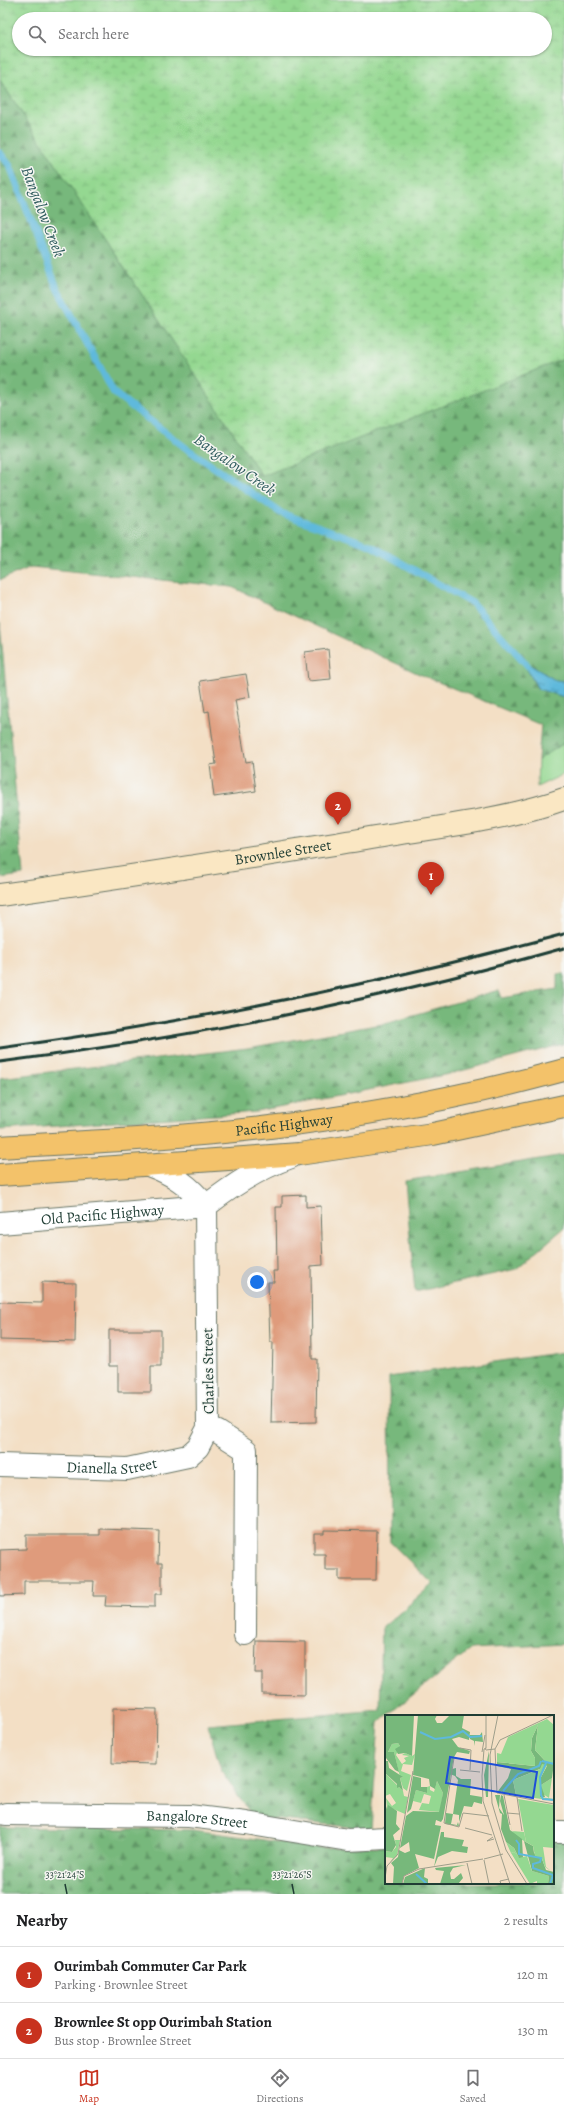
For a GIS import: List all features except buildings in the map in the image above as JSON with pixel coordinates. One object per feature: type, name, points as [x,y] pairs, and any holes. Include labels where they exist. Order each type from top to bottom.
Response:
[{"type":"main road","name":"Pacific Highway","points":[[0,1147],[179,1136],[262,1128],[403,1107],[564,1070]]},
{"type":"main road","name":"Pacific Highway","points":[[0,1175],[299,1154],[433,1134],[564,1106]]},
{"type":"street","name":"Brownlee Street","points":[[0,895],[132,877],[473,821],[537,807],[564,799]]},
{"type":"street","points":[[148,1165],[178,1178],[192,1189],[206,1206],[230,1187],[253,1173],[274,1163],[299,1154]]},
{"type":"street","name":"Old Pacific Highway","points":[[0,1223],[206,1206]]},
{"type":"street","name":"Charles Street","points":[[206,1206],[208,1428],[218,1432],[246,1450],[245,1634]]},
{"type":"street","name":"Dianella Street","points":[[0,1465],[127,1469],[188,1456],[198,1447],[208,1428]]},
{"type":"street","name":"Bangalore Street","points":[[6,1814],[188,1816],[246,1822],[348,1840],[385,1838]]},
{"type":"green space","points":[[0,0],[564,0],[564,359],[262,476],[0,80]]},
{"type":"green space","points":[[0,80],[262,476],[564,359],[564,681],[555,680],[523,661],[538,689],[564,697],[564,743],[538,760],[541,725],[417,673],[232,587],[31,567],[0,580]]},
{"type":"green space","points":[[0,623],[23,875],[0,878]]},
{"type":"green space","points":[[564,743],[564,774],[537,787],[538,760]]},
{"type":"green space","points":[[564,973],[564,1044],[449,1074],[257,1112],[0,1130],[0,1078],[248,1048],[382,1024],[499,990],[502,998],[557,989],[557,974]]},
{"type":"green space","points":[[564,1155],[564,1228],[516,1269],[415,1292],[405,1181]]},
{"type":"green space","points":[[564,1352],[564,1644],[471,1649],[387,1715],[385,1715],[379,1723],[371,1829],[253,1817],[221,1770],[208,1725],[380,1710],[382,1628],[433,1584],[390,1542],[389,1377]]},
{"type":"green space","points":[[0,1827],[193,1830],[321,1848],[385,1846],[385,1884],[554,1884],[554,1841],[564,1840],[564,1894],[0,1894]]},
{"type":"water","points":[[522,660],[555,680],[564,681],[564,697],[538,689]]},
{"type":"waterway","name":"Bangalow Creek","points":[[0,153],[10,166],[57,288],[114,393],[186,448],[281,513],[370,545],[472,603],[528,666]]},
{"type":"railway","points":[[0,1048],[143,1026],[284,1000],[424,969],[564,934]]},
{"type":"railway","points":[[0,1062],[142,1041],[284,1016],[425,984],[564,948]]},
{"type":"place","name":"Brownlee St opp Ourimbah Station","points":[[338,825]]},
{"type":"place","name":"Ourimbah Commuter Car Park","points":[[431,895]]}]
